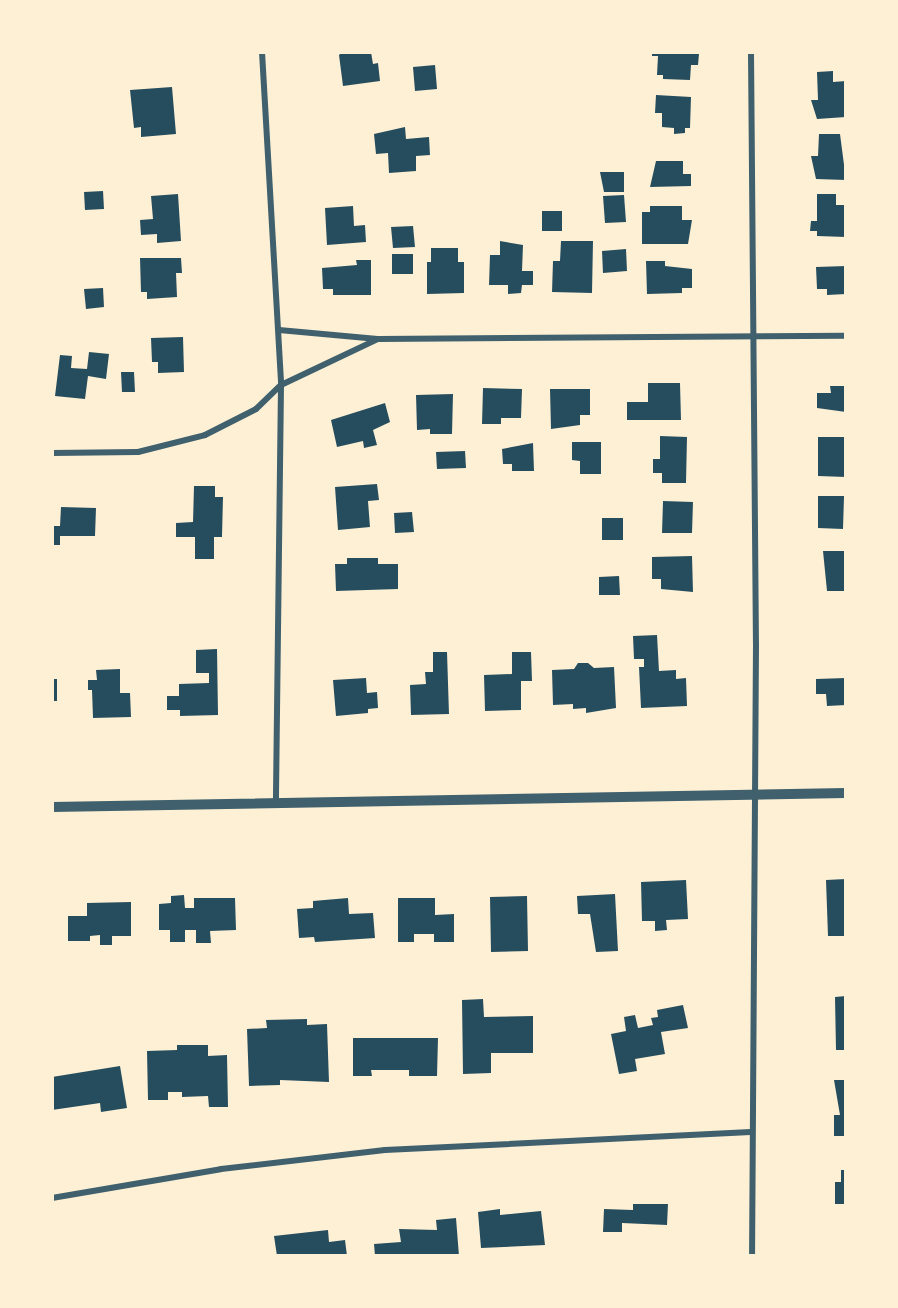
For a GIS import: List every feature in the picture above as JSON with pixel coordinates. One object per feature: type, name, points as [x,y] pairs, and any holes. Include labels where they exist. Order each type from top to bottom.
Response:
[{"type":"street","points":[[262,52],[281,385],[276,804]]},
{"type":"street","points":[[751,52],[755,795],[751,1132],[752,1256]]},
{"type":"street","points":[[279,330],[378,339],[477,341],[754,334],[846,336]]},
{"type":"street","points":[[52,453],[161,448],[228,425],[264,404],[281,385],[378,339]]},
{"type":"street","points":[[52,807],[846,793]]},
{"type":"street","points":[[52,1198],[221,1169],[351,1153],[751,1132]]},
{"type":"building","points":[[342,52],[371,52],[373,64],[378,63],[380,81],[343,86],[339,55]]},
{"type":"building","points":[[652,52],[699,54],[698,65],[691,65],[690,80],[663,79],[663,75],[657,75],[658,56],[652,56]]},
{"type":"building","points":[[435,65],[437,89],[415,91],[413,67]]},
{"type":"building","points":[[833,71],[833,82],[846,81],[846,117],[817,119],[811,100],[818,100],[817,72]]},
{"type":"building","points":[[172,87],[176,134],[141,137],[141,127],[134,128],[130,90]]},
{"type":"building","points":[[656,95],[691,97],[690,128],[685,128],[685,133],[674,134],[674,128],[662,127],[662,113],[655,113]]},
{"type":"building","points":[[405,127],[406,139],[429,137],[430,155],[416,156],[416,171],[389,173],[388,153],[376,154],[374,134]]},
{"type":"building","points":[[819,134],[840,134],[846,180],[816,179],[811,156],[818,156]]},
{"type":"building","points":[[656,161],[683,161],[683,174],[691,174],[691,186],[650,187]]},
{"type":"building","points":[[600,172],[624,172],[624,192],[604,192]]},
{"type":"building","points":[[103,191],[104,209],[85,210],[84,192]]},
{"type":"building","points":[[178,194],[181,241],[157,243],[157,234],[141,235],[140,220],[153,219],[151,196]]},
{"type":"building","points":[[817,194],[836,194],[836,205],[846,205],[846,237],[817,236],[817,231],[810,231],[811,221],[817,221]]},
{"type":"building","points":[[624,195],[626,222],[605,223],[603,196]]},
{"type":"building","points":[[353,206],[354,226],[365,225],[366,242],[327,245],[325,208]]},
{"type":"building","points":[[650,206],[682,206],[682,220],[692,220],[688,244],[642,244],[642,212],[650,212]]},
{"type":"building","points":[[542,211],[562,211],[562,231],[542,231]]},
{"type":"building","points":[[413,226],[415,247],[393,248],[391,227]]},
{"type":"building","points":[[500,241],[523,245],[522,271],[533,271],[533,285],[522,285],[521,293],[508,294],[508,285],[489,285],[490,255],[500,255]]},
{"type":"building","points":[[561,241],[593,241],[592,293],[552,292],[553,261],[560,261]]},
{"type":"building","points":[[431,248],[458,248],[458,262],[464,262],[464,293],[427,294],[427,262],[431,262]]},
{"type":"building","points":[[626,249],[627,271],[603,273],[602,251]]},
{"type":"building","points":[[392,254],[413,254],[413,274],[392,274]]},
{"type":"building","points":[[140,258],[181,258],[182,273],[176,273],[177,297],[147,299],[147,292],[141,292]]},
{"type":"building","points":[[356,260],[371,260],[371,295],[333,295],[333,289],[323,289],[322,268],[357,265]]},
{"type":"building","points":[[646,261],[665,261],[665,266],[692,269],[692,288],[682,288],[682,293],[647,294]]},
{"type":"building","points":[[846,266],[846,294],[827,295],[827,289],[817,289],[816,267]]},
{"type":"building","points":[[103,288],[104,307],[86,309],[84,289]]},
{"type":"building","points":[[183,337],[184,372],[158,373],[158,362],[152,362],[151,338]]},
{"type":"building","points":[[89,352],[109,354],[106,379],[88,376],[85,399],[55,396],[60,355],[72,356],[71,368],[87,369]]},
{"type":"building","points":[[121,372],[134,372],[135,392],[122,392]]},
{"type":"building","points":[[648,383],[680,383],[681,420],[627,420],[627,402],[648,402]]},
{"type":"building","points":[[830,386],[846,386],[846,412],[817,408],[817,393],[831,393]]},
{"type":"building","points":[[483,388],[522,389],[521,418],[501,418],[501,424],[482,424]]},
{"type":"building","points":[[550,389],[590,389],[590,415],[580,415],[580,425],[551,429]]},
{"type":"building","points":[[453,394],[452,434],[430,434],[430,429],[417,430],[416,395]]},
{"type":"building","points":[[385,403],[390,422],[373,430],[377,445],[364,448],[363,441],[337,447],[331,420]]},
{"type":"building","points":[[660,436],[687,437],[686,483],[662,483],[662,473],[653,473],[653,459],[660,459]]},
{"type":"building","points":[[818,437],[846,437],[846,477],[818,476]]},
{"type":"building","points":[[572,442],[601,442],[601,474],[580,474],[580,461],[572,460]]},
{"type":"building","points":[[533,443],[534,471],[512,471],[512,464],[503,464],[502,449]]},
{"type":"building","points":[[465,451],[466,468],[437,469],[436,452]]},
{"type":"building","points":[[377,484],[379,500],[368,501],[370,527],[338,530],[335,487]]},
{"type":"building","points":[[194,486],[215,486],[215,497],[223,497],[222,537],[214,537],[214,559],[195,559],[195,537],[176,537],[176,523],[193,522]]},
{"type":"building","points":[[818,496],[844,496],[843,529],[818,528]]},
{"type":"building","points":[[663,501],[693,502],[692,533],[662,533]]},
{"type":"building","points":[[61,507],[96,508],[95,536],[60,536],[60,545],[52,545],[52,526],[60,526]]},
{"type":"building","points":[[412,512],[414,532],[395,533],[394,513]]},
{"type":"building","points":[[602,518],[623,518],[623,540],[602,540]]},
{"type":"building","points":[[823,551],[846,551],[845,591],[827,591]]},
{"type":"building","points":[[692,556],[693,592],[661,589],[661,579],[652,579],[652,557]]},
{"type":"building","points":[[347,558],[378,558],[378,564],[398,564],[398,589],[336,591],[335,564],[347,564]]},
{"type":"building","points":[[619,576],[620,595],[599,595],[599,577]]},
{"type":"building","points":[[657,635],[659,671],[676,670],[676,679],[686,678],[687,706],[641,708],[639,667],[644,667],[644,659],[634,659],[633,636]]},
{"type":"building","points":[[217,649],[218,715],[180,716],[180,710],[167,710],[167,696],[179,696],[179,684],[209,683],[209,673],[196,673],[196,650]]},
{"type":"building","points":[[433,652],[447,652],[449,714],[411,715],[410,685],[426,684],[425,672],[433,672]]},
{"type":"building","points":[[512,652],[531,652],[532,681],[521,681],[521,710],[485,711],[484,675],[512,674]]},
{"type":"building","points":[[578,663],[588,663],[594,668],[614,667],[616,708],[586,713],[586,708],[573,709],[573,704],[553,705],[552,670],[574,669]]},
{"type":"building","points":[[120,669],[120,693],[130,693],[131,717],[93,718],[92,690],[88,690],[88,680],[97,680],[96,670]]},
{"type":"building","points":[[366,678],[367,693],[377,692],[378,708],[368,709],[368,713],[336,716],[333,680]]},
{"type":"building","points":[[846,678],[846,705],[827,706],[826,694],[816,694],[816,679]]},
{"type":"building","points":[[52,679],[57,679],[57,701],[52,701]]},
{"type":"building","points":[[846,879],[846,936],[828,936],[826,880]]},
{"type":"building","points":[[686,880],[688,919],[666,920],[667,930],[655,931],[655,921],[642,921],[641,882]]},
{"type":"building","points":[[615,894],[618,951],[596,952],[590,914],[578,914],[577,896]]},
{"type":"building","points":[[184,895],[185,908],[194,908],[194,898],[235,898],[236,930],[210,931],[211,943],[196,943],[196,930],[185,930],[185,942],[170,942],[170,930],[159,930],[159,904],[171,903],[171,896]]},
{"type":"building","points":[[527,896],[528,951],[491,952],[490,897]]},
{"type":"building","points":[[348,898],[349,914],[373,913],[375,938],[315,942],[314,937],[299,938],[297,909],[313,908],[313,901]]},
{"type":"building","points":[[398,898],[435,898],[435,915],[454,914],[454,942],[434,942],[434,934],[414,934],[414,942],[398,942]]},
{"type":"building","points":[[131,902],[131,936],[112,936],[112,945],[100,945],[100,935],[90,936],[90,941],[68,941],[68,916],[87,916],[87,903]]},
{"type":"building","points":[[846,996],[846,1050],[836,1050],[835,997]]},
{"type":"building","points":[[483,999],[484,1017],[533,1016],[533,1053],[491,1053],[491,1073],[463,1074],[462,1000]]},
{"type":"building","points":[[683,1005],[688,1028],[661,1032],[665,1054],[635,1059],[637,1071],[619,1074],[611,1034],[626,1031],[624,1017],[635,1015],[638,1028],[653,1025],[651,1018],[658,1017],[657,1010]]},
{"type":"building","points":[[307,1019],[307,1025],[327,1024],[329,1082],[280,1080],[280,1085],[249,1086],[247,1029],[267,1028],[266,1020]]},
{"type":"building","points":[[353,1038],[438,1038],[437,1076],[409,1076],[409,1070],[371,1070],[372,1076],[353,1076]]},
{"type":"building","points":[[177,1045],[208,1045],[208,1056],[227,1055],[228,1107],[209,1107],[208,1096],[182,1097],[182,1092],[168,1092],[168,1100],[148,1100],[147,1051],[177,1050]]},
{"type":"building","points":[[120,1066],[127,1108],[101,1112],[100,1103],[52,1110],[52,1077]]},
{"type":"building","points":[[834,1080],[846,1080],[846,1136],[834,1136],[834,1115],[840,1115]]},
{"type":"building","points":[[841,1170],[846,1170],[846,1204],[835,1204],[835,1182],[841,1182]]},
{"type":"building","points":[[633,1204],[668,1204],[667,1225],[622,1223],[622,1232],[603,1232],[604,1209],[633,1210]]},
{"type":"building","points":[[500,1209],[500,1215],[541,1211],[545,1245],[481,1248],[478,1212]]},
{"type":"building","points":[[456,1218],[459,1256],[375,1256],[374,1244],[401,1242],[399,1229],[437,1230],[436,1220]]},
{"type":"building","points":[[328,1230],[329,1242],[345,1240],[347,1256],[277,1256],[274,1236]]}]
